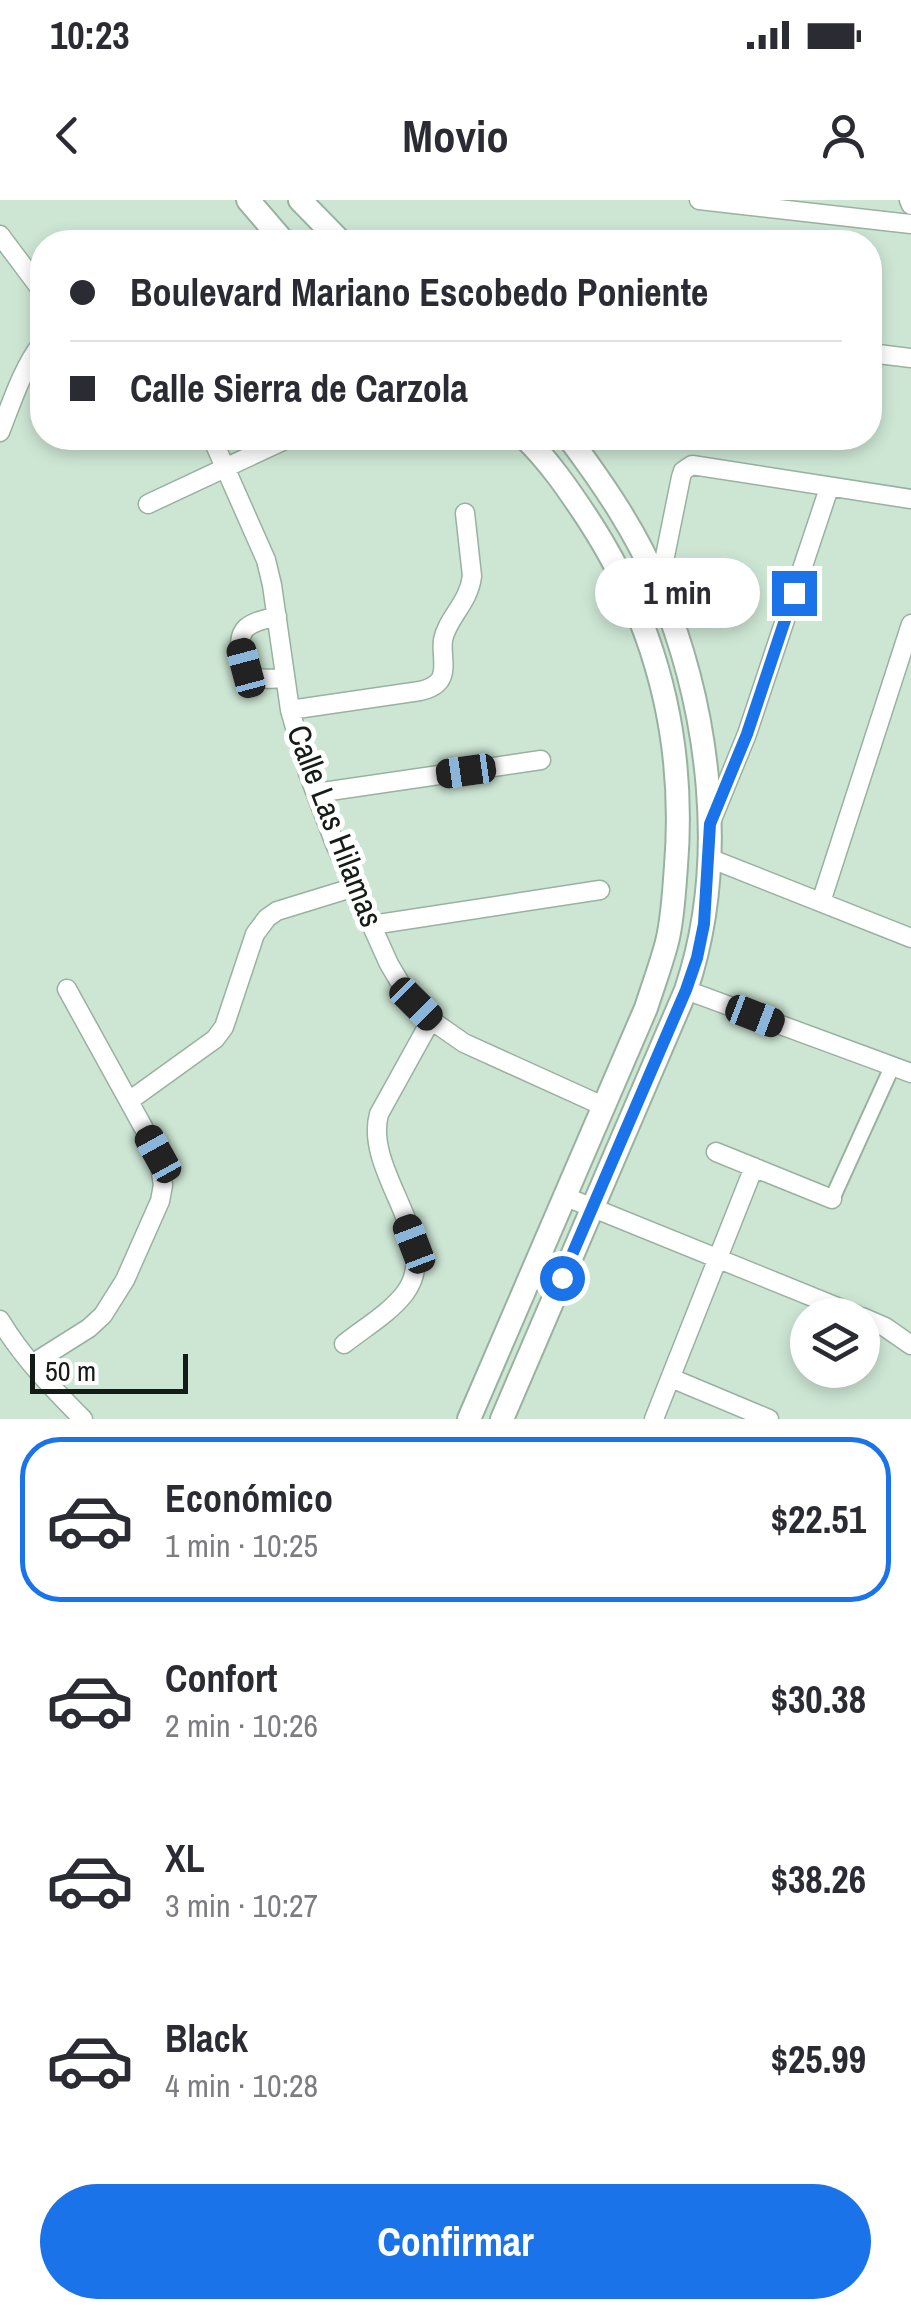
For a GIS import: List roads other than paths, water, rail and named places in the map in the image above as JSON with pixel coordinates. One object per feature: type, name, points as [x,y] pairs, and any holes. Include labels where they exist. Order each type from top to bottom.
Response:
[{"type":"street","points":[[248,200],[274,230]]},
{"type":"street","points":[[300,200],[329,230]]},
{"type":"street","points":[[698,200],[773,204],[911,224]]},
{"type":"street","points":[[0,235],[30,275]]},
{"type":"street","points":[[882,354],[911,358]]},
{"type":"street","points":[[0,432],[30,363]]},
{"type":"street","name":"Calle Las Hilamas","points":[[218,450],[266,560],[290,710],[316,793],[402,986],[431,1020],[464,1044],[602,1106]]},
{"type":"street","points":[[148,504],[263,450]]},
{"type":"street","points":[[470,1419],[646,1008],[668,940],[679,832],[678,783],[664,687],[650,642],[609,552],[566,486],[535,450]]},
{"type":"street","points":[[502,1419],[686,990],[704,924],[710,824],[695,700],[686,661],[659,586],[615,503],[577,450]]},
{"type":"street","points":[[659,586],[681,477],[687,468],[698,465],[911,499]]},
{"type":"street","points":[[710,824],[747,734],[829,488]]},
{"type":"street","points":[[290,710],[420,691],[438,683],[442,676],[443,639],[471,586],[465,513]]},
{"type":"street","points":[[277,616],[246,628],[240,646],[246,668],[253,675],[261,679],[284,678]]},
{"type":"street","points":[[821,902],[911,624]]},
{"type":"street","points":[[316,793],[540,760]]},
{"type":"street","points":[[709,858],[911,938]]},
{"type":"street","points":[[129,1101],[216,1039],[224,1027],[255,934],[267,918],[277,911],[355,887]]},
{"type":"street","points":[[372,925],[600,890]]},
{"type":"street","points":[[32,1364],[104,1315],[125,1280],[160,1201],[163,1185],[158,1154],[67,989]]},
{"type":"street","points":[[686,990],[911,1073]]},
{"type":"street","points":[[344,1344],[404,1294],[412,1280],[416,1263],[414,1244],[381,1157],[375,1127],[431,1020]]},
{"type":"street","points":[[716,1152],[832,1199],[892,1067]]},
{"type":"street","points":[[654,1419],[754,1167]]},
{"type":"street","points":[[566,1196],[816,1298]]},
{"type":"street","points":[[0,1320],[32,1364],[83,1419]]},
{"type":"street","points":[[880,1324],[911,1345]]},
{"type":"street","points":[[671,1378],[769,1419]]}]
